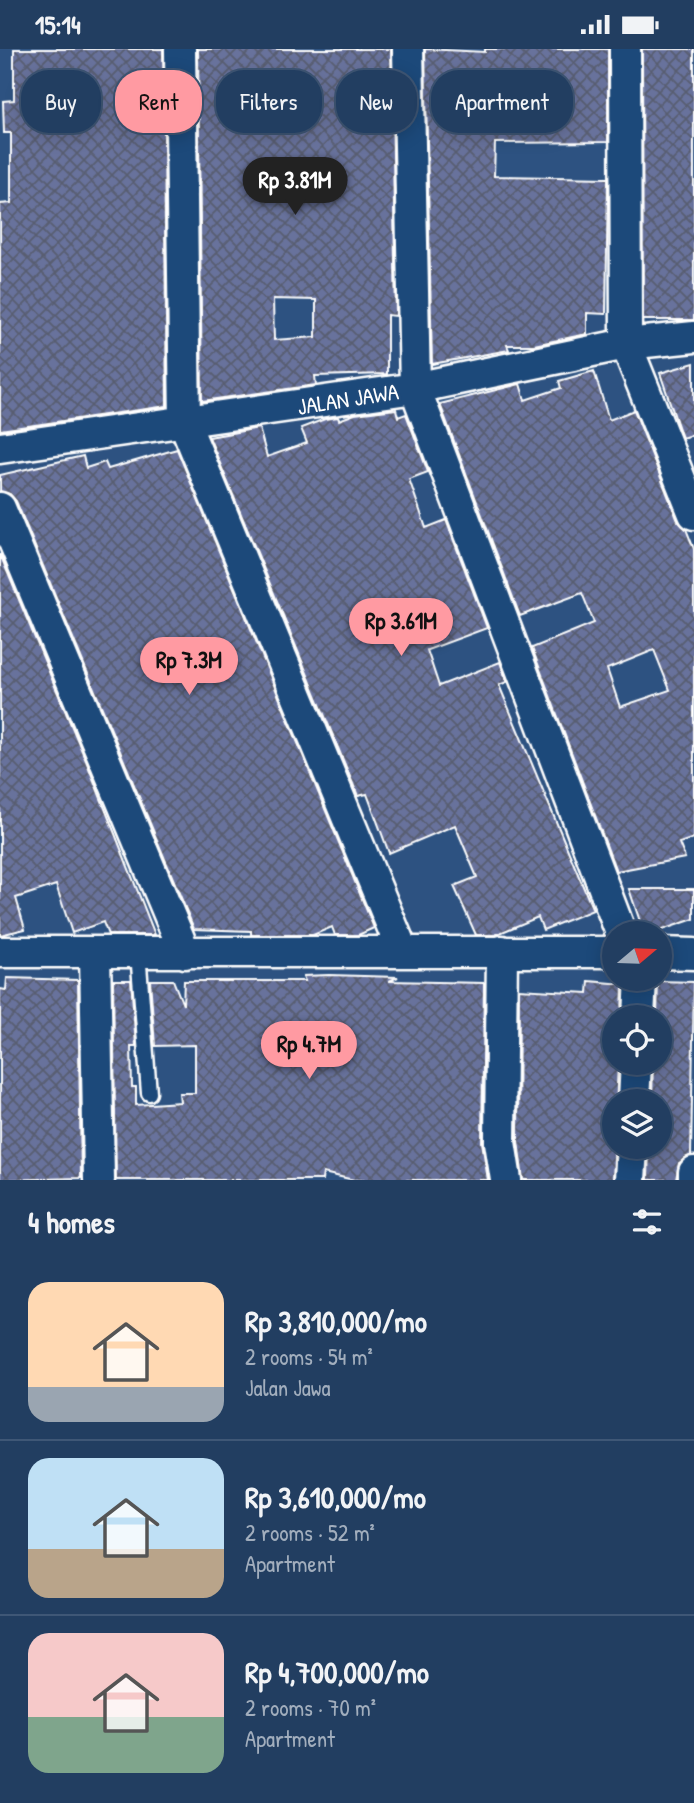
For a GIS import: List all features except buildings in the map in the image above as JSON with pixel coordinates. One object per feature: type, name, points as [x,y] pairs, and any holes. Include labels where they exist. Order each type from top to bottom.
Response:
[{"type":"street","points":[[180,49],[185,424],[402,950]]},
{"type":"street","points":[[408,49],[415,389],[616,921]]},
{"type":"street","points":[[625,49],[626,344],[694,514]]},
{"type":"street","name":"JALAN JAWA","points":[[0,448],[185,424],[415,389],[626,344],[694,337]]},
{"type":"street","points":[[0,508],[185,953]]},
{"type":"street","points":[[0,951],[602,952]]},
{"type":"street","points":[[502,951],[500,1142],[506,1180]]},
{"type":"street","points":[[95,952],[99,1180]]},
{"type":"street","points":[[672,953],[694,954]]},
{"type":"street","points":[[630,1180],[631,1159]]},
{"type":"street","points":[[694,1171],[694,1180]]},
{"type":"lane","points":[[138,952],[149,1093]]}]
